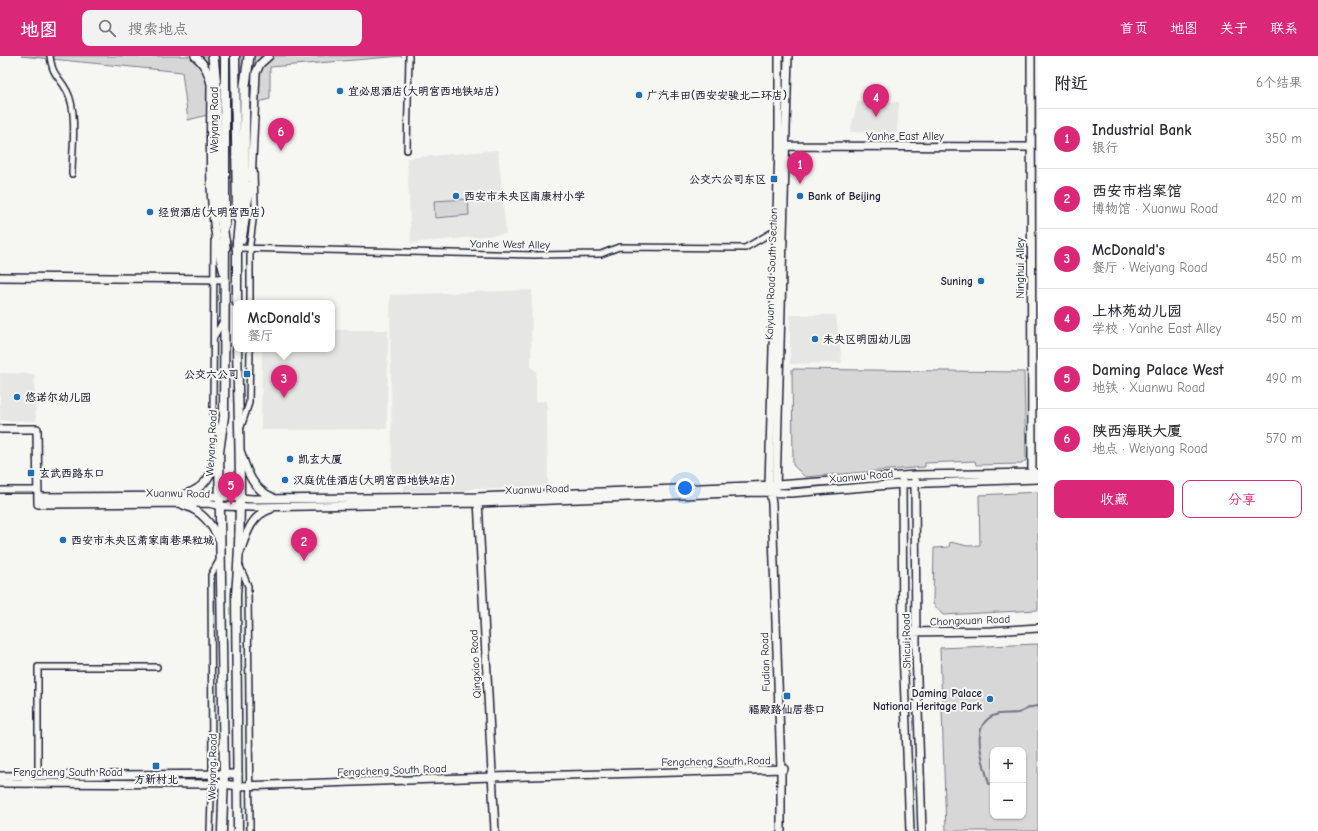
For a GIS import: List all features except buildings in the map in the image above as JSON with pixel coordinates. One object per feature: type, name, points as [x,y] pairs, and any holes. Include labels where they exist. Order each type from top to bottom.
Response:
[{"type":"highway","points":[[213,56],[216,86],[217,185],[225,247]]},
{"type":"highway","points":[[239,248],[244,179],[245,85],[249,56]]},
{"type":"main road","name":"Weiyang Road","points":[[222,831],[224,774],[220,439],[224,416],[226,154],[225,56]]},
{"type":"main road","name":"Weiyang Road","points":[[235,56],[239,248],[237,300]]},
{"type":"main road","points":[[237,352],[241,453],[239,558],[236,595],[238,831]]},
{"type":"street","points":[[50,56],[52,69],[67,91],[72,108],[72,174]]},
{"type":"street","points":[[0,276],[213,279],[224,277],[216,249],[212,212],[211,84],[207,69],[195,56]]},
{"type":"street","points":[[239,248],[251,182],[256,73],[260,64],[270,56]]},
{"type":"street","points":[[407,150],[409,56]]},
{"type":"street","name":"Kaiyuan Road South Section","points":[[773,488],[776,230],[783,146],[779,56]]},
{"type":"street","name":"Kaiyuan Road South Section","points":[[773,488],[783,146],[788,56]]},
{"type":"street","name":"Ninghui Alley","points":[[1031,56],[1035,476]]},
{"type":"street","name":"Yanhe East Alley","points":[[783,146],[1031,147]]},
{"type":"street","points":[[250,300],[250,248],[255,205],[255,177],[252,162]]},
{"type":"street","name":"Yanhe West Alley","points":[[239,248],[535,255],[601,254],[619,247],[745,248],[776,230]]},
{"type":"street","points":[[215,234],[213,279],[213,412],[220,439]]},
{"type":"street","points":[[213,337],[224,321]]},
{"type":"street","points":[[240,429],[249,403],[250,352]]},
{"type":"street","points":[[0,429],[38,429],[38,497],[0,490]]},
{"type":"street","points":[[174,500],[191,492],[206,482],[220,452]]},
{"type":"street","points":[[241,453],[250,478],[258,490],[272,497],[282,499]]},
{"type":"street","name":"Xuanwu Road","points":[[174,500],[221,497],[239,503],[286,507],[773,488],[791,493],[902,480],[915,475],[1035,476]]},
{"type":"street","name":"Shicui Road","points":[[915,475],[916,632],[922,831]]},
{"type":"street","name":"Xuanwu Road","points":[[902,480],[915,483],[1035,476]]},
{"type":"street","name":"Shicui Road","points":[[902,480],[903,632],[910,831]]},
{"type":"street","name":"Fudian Road","points":[[773,488],[784,831]]},
{"type":"street","name":"Xuanwu Road","points":[[38,497],[174,500],[208,503],[221,506],[282,499],[478,500]]},
{"type":"street","points":[[174,500],[201,514],[210,523],[222,544]]},
{"type":"street","name":"Qingxiao Road","points":[[478,500],[495,831]]},
{"type":"street","points":[[250,831],[247,668],[248,586],[239,558],[248,529],[257,517],[266,511],[286,507]]},
{"type":"street","points":[[210,831],[211,575],[222,554]]},
{"type":"street","name":"Chongxuan Road","points":[[903,632],[1038,628]]},
{"type":"street","points":[[38,775],[38,667],[157,667]]},
{"type":"street","name":"Fudian Road","points":[[780,831],[782,770]]},
{"type":"street","name":"Fengcheng South Road","points":[[0,783],[223,784],[250,786],[492,777],[782,770]]},
{"type":"street","name":"Fengcheng South Road","points":[[0,776],[238,774]]},
{"type":"shaded area","points":[[21,56],[402,56],[270,67],[270,99],[188,120],[182,72]]},
{"type":"shaded area","points":[[858,101],[899,102],[897,133],[850,132]]},
{"type":"shaded area","name":"西安市未央区南康村小学","points":[[498,150],[506,234],[411,243],[407,158]]},
{"type":"shaded area","points":[[468,199],[469,215],[435,218],[434,201]]},
{"type":"shaded area","points":[[532,290],[531,367],[536,371],[536,402],[547,401],[548,486],[493,489],[474,488],[465,491],[404,491],[403,475],[392,475],[390,295]]},
{"type":"shaded area","name":"未央区明园幼儿园","points":[[790,315],[836,315],[842,363],[790,364]]},
{"type":"shaded area","points":[[335,330],[388,330],[387,429],[261,430],[262,352],[335,352]]},
{"type":"shaded area","points":[[792,369],[1024,372],[1026,461],[1022,464],[976,465],[975,461],[925,463],[925,467],[805,477],[793,465]]},
{"type":"shaded area","name":"悠诺尔幼儿园","points":[[0,373],[34,374],[36,421],[0,420]]},
{"type":"shaded area","points":[[1038,492],[1038,610],[943,615],[933,604],[934,548],[949,547],[950,542],[968,546],[980,545],[979,495]]},
{"type":"shaded area","name":"Daming Palace National Heritage Park","points":[[1038,644],[1038,831],[946,831],[940,648]]},
{"type":"waterway","points":[[989,784],[981,754],[980,734],[983,725],[989,718],[999,714],[1018,713],[1038,706]]},
{"type":"place","name":"宜必思酒店(大明宫西地铁站店)","points":[[340,91]]},
{"type":"place","name":"广汽丰田(西安安骏北二环店)","points":[[639,95]]},
{"type":"place","name":"上林苑幼儿园","points":[[876,117]]},
{"type":"place","name":"陕西海联大厦","points":[[281,151]]},
{"type":"place","name":"公交六公司东区","points":[[774,179]]},
{"type":"place","name":"Industrial Bank","points":[[800,184]]},
{"type":"place","name":"西安市未央区南康村小学","points":[[456,196]]},
{"type":"place","name":"Bank of Beijing","points":[[800,196]]},
{"type":"place","name":"经贸酒店(大明宫西店)","points":[[150,212]]},
{"type":"place","name":"Suning","points":[[981,281]]},
{"type":"place","name":"未央区明园幼儿园","points":[[815,339]]},
{"type":"place","name":"公交六公司","points":[[247,374]]},
{"type":"place","name":"悠诺尔幼儿园","points":[[17,397]]},
{"type":"place","name":"McDonald's","points":[[284,398]]},
{"type":"place","name":"凯玄大厦","points":[[290,459]]},
{"type":"place","name":"玄武西路东口","points":[[31,473]]},
{"type":"place","name":"汉庭优佳酒店(大明宫西地铁站店)","points":[[285,480]]},
{"type":"place","name":"Daming Palace West","points":[[231,505]]},
{"type":"place","name":"西安市未央区萧家南巷果粒城","points":[[63,540]]},
{"type":"place","name":"西安市档案馆","points":[[304,561]]},
{"type":"place","name":"福殿路仙居巷口","points":[[787,696]]},
{"type":"place","name":"Daming Palace National Heritage Park","points":[[990,699]]},
{"type":"place","name":"方新村北","points":[[156,766]]}]
